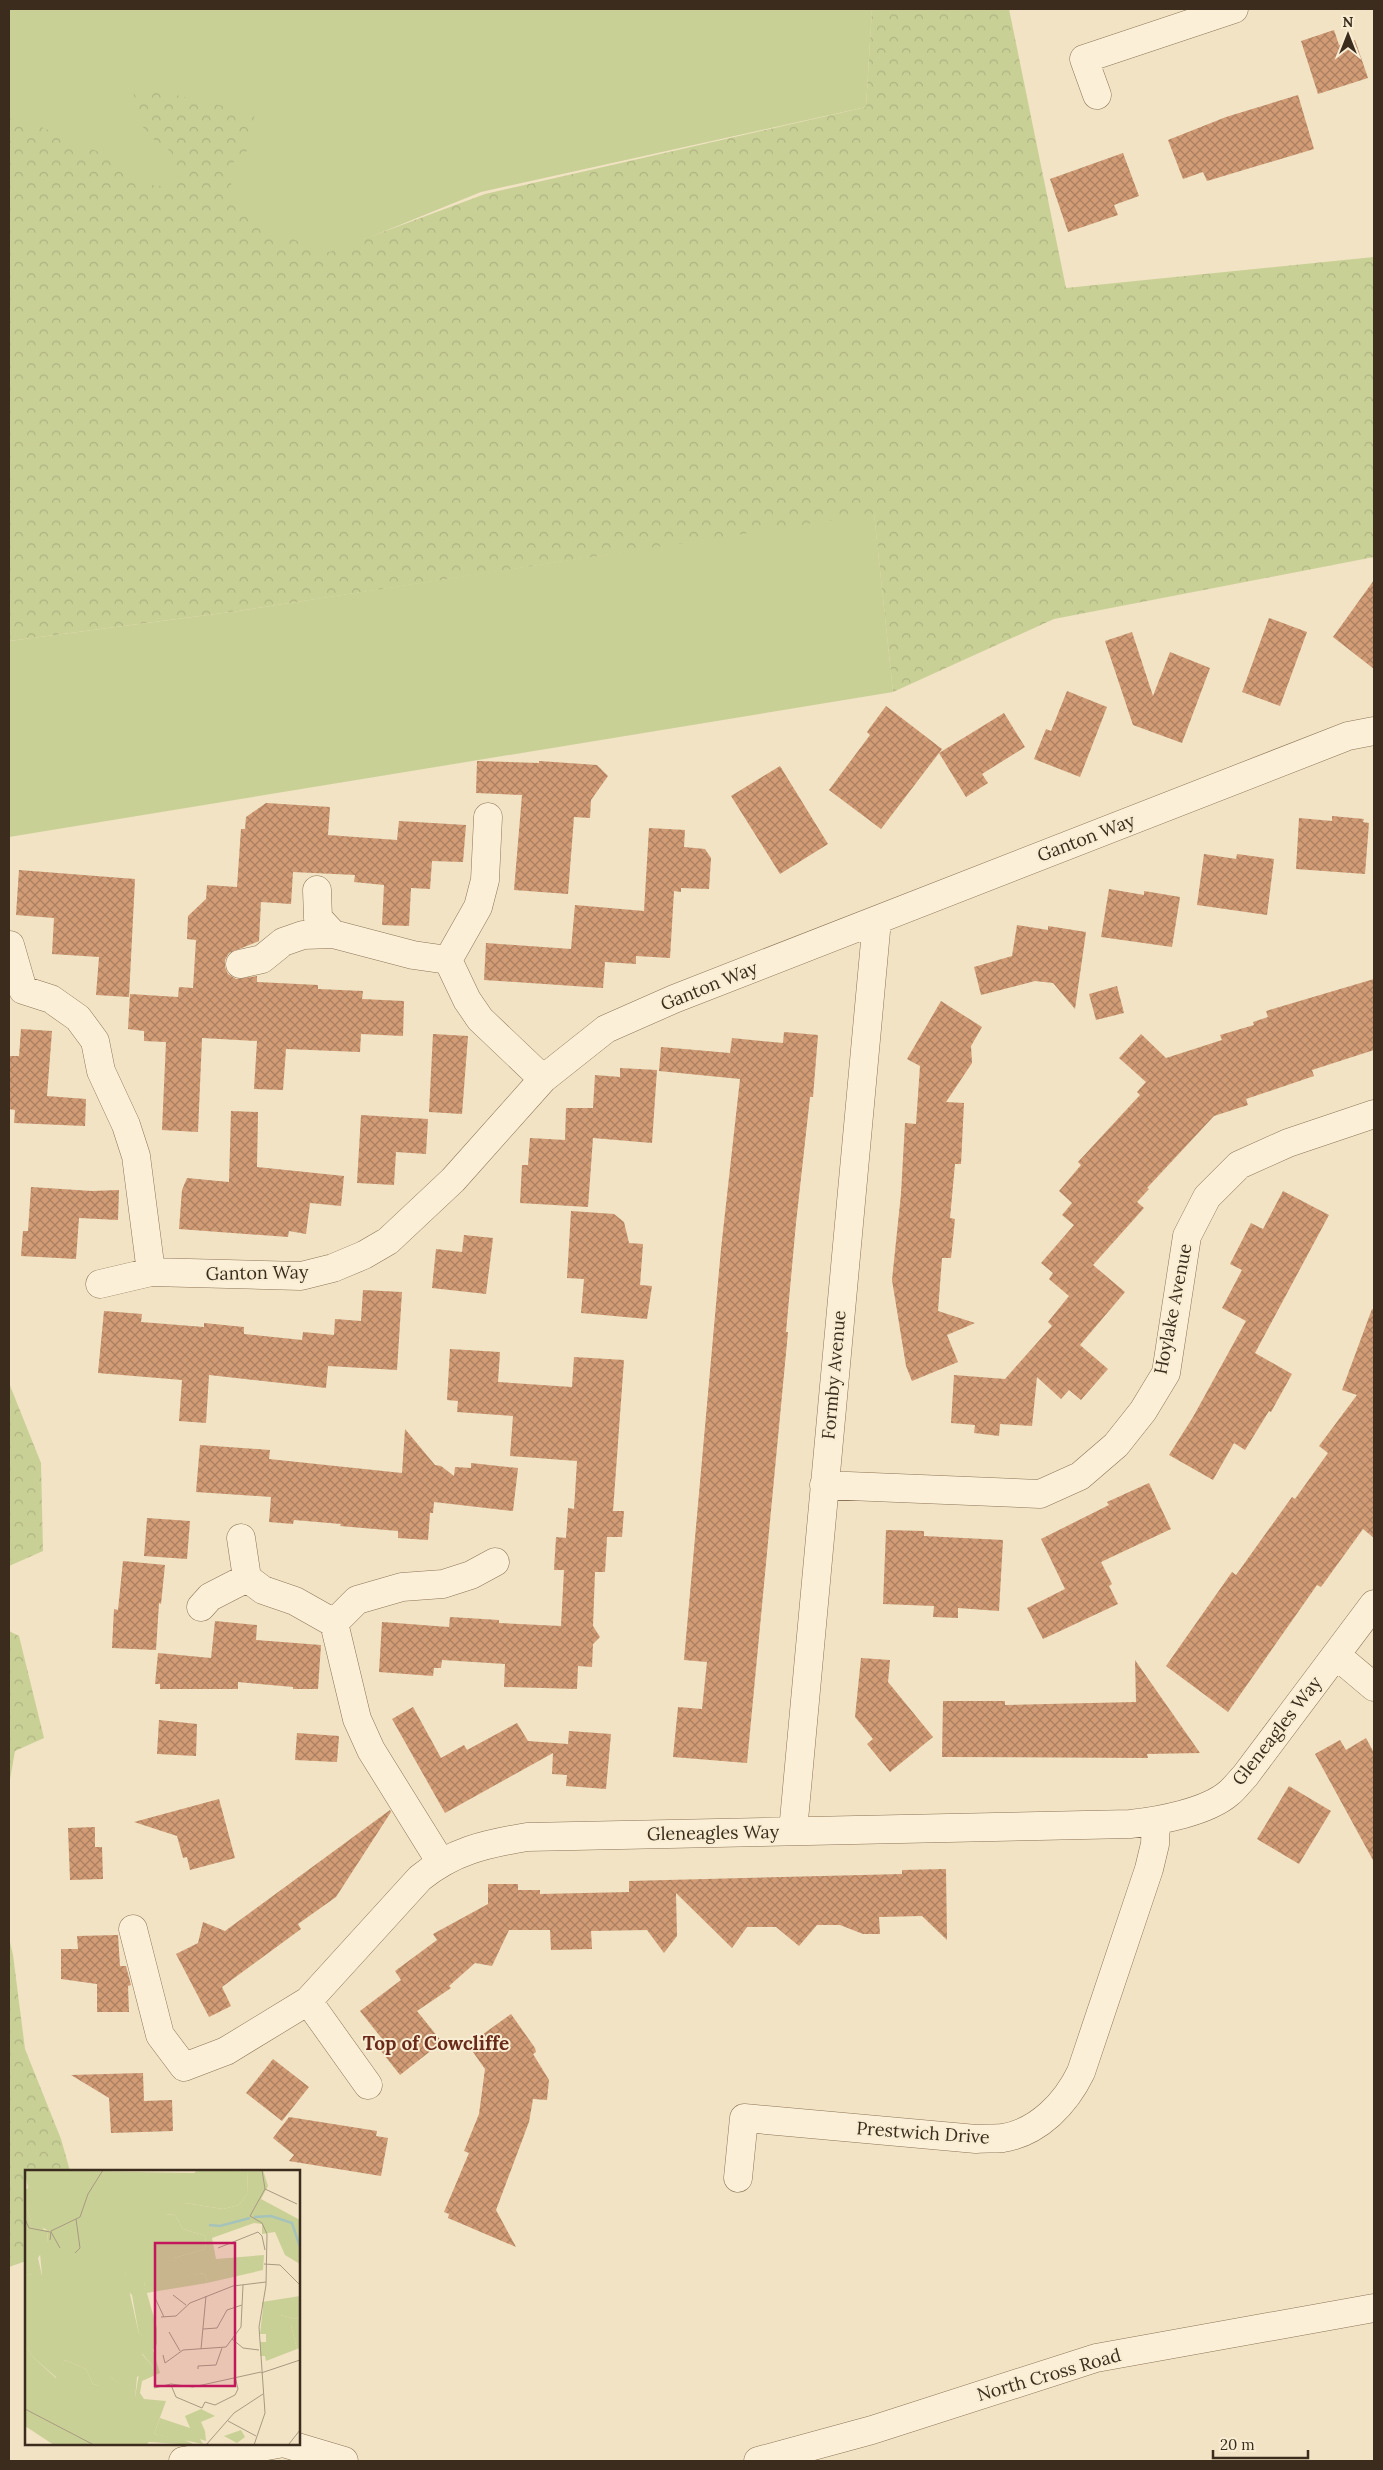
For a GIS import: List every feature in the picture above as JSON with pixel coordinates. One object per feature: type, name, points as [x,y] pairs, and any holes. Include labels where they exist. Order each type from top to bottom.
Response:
[{"type":"street","points":[[1097,95],[1084,59],[1234,9]]},
{"type":"street","name":"Ganton Way","points":[[100,1284],[151,1272],[301,1276],[333,1268],[364,1255],[388,1241],[447,1186],[543,1079],[606,1030],[674,999],[1348,736],[1374,731]]},
{"type":"street","points":[[448,960],[478,907],[485,880],[488,818]]},
{"type":"street","points":[[318,890],[318,918],[333,934]]},
{"type":"street","name":"Formby Avenue","points":[[794,1831],[824,1485],[877,920]]},
{"type":"street","points":[[240,964],[262,959],[283,942],[303,935],[333,934],[413,955],[448,960]]},
{"type":"street","points":[[10,945],[16,995],[51,999],[78,1018],[96,1041],[101,1071],[126,1125],[136,1156],[151,1272]]},
{"type":"street","points":[[448,960],[467,1000],[480,1019],[543,1079]]},
{"type":"street","name":"Hoylake Avenue","points":[[824,1485],[1040,1494],[1080,1476],[1116,1444],[1143,1411],[1166,1373],[1187,1236],[1207,1196],[1239,1165],[1288,1143],[1374,1114]]},
{"type":"street","points":[[241,1538],[248,1578],[263,1590],[295,1601],[334,1623],[357,1719],[371,1750],[440,1861]]},
{"type":"street","points":[[334,1623],[357,1600],[402,1587],[443,1584],[471,1575],[494,1562]]},
{"type":"street","points":[[201,1607],[210,1597],[248,1578]]},
{"type":"street","name":"Gleneagles Way","points":[[133,1929],[160,2035],[184,2067],[226,2052],[308,2001],[420,1878],[440,1861],[485,1844],[527,1837],[1130,1824],[1156,1821],[1210,1805],[1229,1794],[1245,1776],[1374,1604]]},
{"type":"street","points":[[1336,1655],[1374,1687]]},
{"type":"street","name":"Prestwich Drive","points":[[738,2178],[744,2118],[976,2139],[1003,2138],[1030,2129],[1058,2108],[1072,2091],[1081,2072],[1149,1869],[1155,1844],[1156,1821]]},
{"type":"street","points":[[308,2001],[368,2085]]},
{"type":"street","name":"North Cross Road","points":[[758,2461],[872,2430],[1096,2358],[1374,2308]]},
{"type":"street","points":[[183,2461],[272,2445]]},
{"type":"street","points":[[285,2445],[290,2461]]},
{"type":"street","points":[[288,2445],[344,2461]]},
{"type":"green space","points":[[9,9],[872,9],[866,107],[481,192],[92,350],[9,355]]},
{"type":"green space","points":[[872,9],[1009,9],[1066,288],[1374,257],[1374,557],[1054,619],[893,692],[874,514],[238,611],[9,641],[9,113],[99,152],[155,186],[178,185],[171,152],[145,133],[131,85],[255,113],[247,151],[228,167],[234,199],[267,230],[329,252],[485,194],[866,107]]},
{"type":"green space","points":[[874,513],[893,692],[9,837],[9,641],[238,611]]},
{"type":"green space","points":[[9,1383],[41,1463],[43,1551],[9,1566]]},
{"type":"green space","points":[[9,1631],[19,1636],[44,1738],[15,1751],[9,1785]]},
{"type":"green space","points":[[9,1938],[13,1955],[25,2049],[61,2139],[70,2170],[25,2170],[25,2261],[9,2267]]},
{"type":"building","points":[[1334,30],[1339,45],[1355,40],[1368,78],[1318,94],[1301,41]]},
{"type":"building","points":[[1298,95],[1314,149],[1207,181],[1203,172],[1183,179],[1168,140],[1226,117]]},
{"type":"building","points":[[1123,153],[1139,196],[1114,205],[1118,215],[1068,232],[1050,179]]},
{"type":"building","points":[[1374,580],[1374,669],[1333,637]]},
{"type":"building","points":[[1269,618],[1307,632],[1280,706],[1242,692]]},
{"type":"building","points":[[1132,632],[1153,696],[1170,652],[1210,668],[1182,743],[1133,725],[1105,641]]},
{"type":"building","points":[[1067,691],[1107,707],[1080,777],[1034,759],[1046,729],[1051,731]]},
{"type":"building","points":[[886,706],[942,749],[881,829],[829,790],[870,735],[867,732]]},
{"type":"building","points":[[1004,713],[1025,747],[982,774],[988,783],[966,797],[939,753]]},
{"type":"building","points":[[477,761],[539,763],[539,761],[597,765],[608,776],[591,800],[590,818],[574,817],[568,894],[514,890],[522,795],[476,793]]},
{"type":"building","points":[[780,766],[828,844],[780,874],[731,796]]},
{"type":"building","points":[[266,803],[330,807],[328,835],[397,840],[399,821],[466,825],[463,862],[432,861],[430,889],[411,888],[409,926],[382,925],[384,885],[354,882],[355,875],[293,872],[291,904],[261,902],[259,941],[229,953],[225,960],[228,974],[236,979],[257,976],[257,982],[318,985],[318,989],[363,991],[362,999],[404,1001],[403,1036],[361,1034],[360,1052],[286,1049],[283,1090],[254,1089],[257,1041],[202,1038],[198,1132],[162,1130],[166,1042],[144,1041],[144,1031],[128,1029],[130,994],[178,997],[179,987],[193,988],[196,940],[187,939],[188,916],[206,899],[207,885],[237,887],[241,829],[245,829],[246,817]]},
{"type":"building","points":[[1332,816],[1364,819],[1363,822],[1369,823],[1365,874],[1296,869],[1299,818],[1332,821]]},
{"type":"building","points":[[649,828],[685,830],[684,847],[705,849],[711,858],[709,889],[681,888],[681,892],[674,891],[670,958],[636,956],[636,964],[605,962],[603,988],[484,980],[486,943],[571,949],[575,905],[644,911]]},
{"type":"building","points":[[1204,854],[1236,859],[1237,854],[1274,859],[1267,915],[1197,905]]},
{"type":"building","points":[[19,870],[135,879],[129,997],[96,995],[99,957],[52,954],[54,918],[16,915]]},
{"type":"building","points":[[1109,889],[1144,895],[1144,891],[1180,897],[1172,947],[1101,937]]},
{"type":"building","points":[[1017,925],[1048,930],[1048,926],[1086,932],[1075,1009],[1053,983],[1035,981],[981,995],[974,967],[1012,956]]},
{"type":"building","points":[[1374,979],[1374,1050],[1312,1070],[1314,1076],[1246,1099],[1248,1105],[1214,1116],[1147,1188],[1149,1189],[1137,1202],[1144,1208],[1093,1265],[1125,1292],[1080,1345],[1108,1369],[1081,1400],[1069,1390],[1061,1399],[1037,1377],[1032,1426],[1000,1424],[999,1436],[974,1433],[975,1425],[951,1423],[954,1375],[1005,1379],[1052,1326],[1048,1322],[1069,1296],[1049,1279],[1053,1273],[1041,1263],[1074,1225],[1062,1215],[1072,1203],[1059,1191],[1081,1165],[1078,1162],[1140,1095],[1137,1092],[1146,1082],[1119,1058],[1141,1034],[1166,1058],[1222,1040],[1220,1035],[1254,1025],[1253,1022],[1268,1017],[1266,1011]]},
{"type":"building","points":[[1117,986],[1124,1013],[1096,1020],[1089,994]]},
{"type":"building","points":[[941,1001],[982,1027],[971,1046],[972,1063],[946,1102],[964,1103],[961,1164],[955,1164],[950,1218],[955,1219],[951,1258],[942,1258],[938,1311],[975,1323],[947,1335],[958,1362],[912,1381],[906,1366],[892,1280],[901,1194],[905,1123],[916,1124],[920,1066],[907,1059]]},
{"type":"building","points":[[21,1029],[52,1031],[47,1096],[86,1099],[85,1126],[14,1123],[15,1110],[9,1109],[9,1056],[19,1056]]},
{"type":"building","points":[[784,1032],[818,1035],[813,1097],[810,1097],[796,1223],[786,1332],[788,1332],[747,1763],[673,1757],[678,1707],[702,1709],[707,1662],[684,1660],[721,1249],[740,1079],[659,1071],[661,1047],[730,1053],[732,1038],[783,1043]]},
{"type":"building","points":[[433,1034],[468,1036],[462,1114],[429,1112]]},
{"type":"building","points":[[620,1068],[657,1070],[652,1143],[593,1138],[588,1207],[520,1203],[522,1165],[528,1165],[530,1138],[565,1140],[566,1108],[593,1108],[595,1075],[620,1077]]},
{"type":"building","points":[[231,1111],[258,1112],[257,1167],[344,1176],[341,1206],[310,1203],[306,1234],[289,1231],[288,1237],[179,1229],[182,1190],[187,1178],[229,1182]]},
{"type":"building","points":[[361,1115],[428,1119],[426,1154],[396,1152],[394,1185],[357,1183]]},
{"type":"building","points":[[31,1187],[92,1191],[119,1190],[118,1220],[79,1218],[76,1259],[21,1256],[23,1231],[28,1231]]},
{"type":"building","points":[[1283,1191],[1329,1215],[1255,1353],[1292,1374],[1271,1412],[1269,1411],[1245,1450],[1234,1443],[1213,1480],[1169,1455],[1193,1417],[1246,1321],[1222,1308],[1242,1270],[1230,1264],[1251,1223],[1263,1229]]},
{"type":"building","points":[[571,1211],[614,1214],[624,1222],[629,1243],[643,1244],[640,1285],[652,1286],[647,1319],[581,1313],[584,1279],[567,1278]]},
{"type":"building","points":[[464,1235],[493,1238],[486,1294],[432,1288],[436,1249],[462,1252]]},
{"type":"building","points":[[363,1290],[402,1292],[397,1370],[328,1366],[326,1388],[209,1375],[206,1423],[179,1421],[182,1380],[98,1373],[104,1311],[142,1314],[141,1322],[204,1327],[204,1323],[244,1327],[244,1334],[302,1340],[303,1332],[334,1335],[335,1319],[361,1321]]},
{"type":"building","points":[[1372,1309],[1374,1310],[1374,1538],[1363,1529],[1321,1587],[1317,1585],[1228,1712],[1166,1666],[1232,1572],[1236,1575],[1292,1497],[1295,1499],[1328,1453],[1319,1446],[1357,1395],[1342,1390]]},
{"type":"building","points":[[450,1349],[500,1352],[498,1382],[572,1387],[574,1357],[624,1360],[613,1511],[624,1511],[622,1537],[607,1537],[605,1572],[595,1572],[593,1626],[600,1637],[593,1644],[592,1667],[578,1666],[577,1689],[504,1687],[505,1664],[442,1660],[441,1668],[434,1668],[433,1676],[379,1672],[382,1622],[449,1627],[450,1617],[499,1620],[499,1623],[561,1626],[564,1570],[554,1570],[556,1537],[566,1538],[568,1508],[574,1509],[577,1461],[510,1456],[513,1416],[457,1412],[458,1401],[447,1400]]},
{"type":"building","points":[[405,1429],[435,1465],[441,1466],[454,1476],[455,1467],[471,1468],[471,1463],[518,1468],[513,1511],[434,1502],[433,1513],[430,1513],[428,1540],[398,1538],[398,1531],[340,1526],[341,1524],[294,1520],[293,1524],[269,1522],[271,1497],[196,1492],[200,1445],[270,1450],[269,1459],[402,1473]]},
{"type":"building","points":[[1149,1483],[1171,1529],[1101,1562],[1112,1584],[1109,1586],[1118,1604],[1043,1639],[1027,1608],[1065,1589],[1041,1539],[1109,1505],[1107,1502]]},
{"type":"building","points":[[147,1518],[190,1521],[187,1559],[144,1556]]},
{"type":"building","points":[[886,1530],[924,1531],[924,1536],[1003,1540],[999,1611],[958,1608],[958,1618],[933,1617],[934,1606],[883,1604]]},
{"type":"building","points":[[123,1561],[165,1565],[161,1604],[159,1603],[156,1650],[112,1648],[114,1609],[118,1610]]},
{"type":"building","points":[[215,1621],[257,1625],[256,1640],[321,1645],[318,1689],[293,1689],[293,1687],[238,1682],[238,1689],[160,1689],[160,1684],[155,1684],[158,1653],[211,1658]]},
{"type":"building","points":[[861,1658],[890,1660],[888,1682],[933,1737],[890,1772],[867,1744],[873,1739],[855,1717]]},
{"type":"building","points":[[1135,1660],[1200,1753],[1147,1754],[1148,1758],[942,1757],[943,1701],[1005,1701],[1005,1705],[1136,1702]]},
{"type":"building","points":[[413,1707],[441,1758],[464,1745],[467,1750],[517,1723],[528,1741],[568,1744],[569,1731],[611,1734],[606,1789],[566,1786],[567,1775],[552,1774],[553,1753],[445,1813],[392,1719]]},
{"type":"building","points":[[159,1720],[197,1724],[196,1756],[157,1754]]},
{"type":"building","points":[[297,1733],[339,1736],[337,1762],[295,1760]]},
{"type":"building","points":[[1366,1738],[1374,1753],[1374,1862],[1315,1754],[1340,1740],[1346,1750]]},
{"type":"building","points":[[1289,1786],[1331,1811],[1299,1864],[1257,1839]]},
{"type":"building","points":[[219,1799],[235,1858],[190,1870],[187,1857],[183,1858],[177,1836],[134,1822]]},
{"type":"building","points":[[390,1810],[391,1812],[336,1897],[298,1924],[301,1929],[222,1987],[231,2006],[209,2017],[176,1954],[198,1943],[203,1922],[225,1931]]},
{"type":"building","points":[[95,1827],[95,1847],[102,1847],[103,1879],[70,1880],[68,1828]]},
{"type":"building","points":[[946,1869],[947,1940],[922,1916],[879,1917],[880,1934],[863,1934],[840,1925],[817,1925],[799,1946],[776,1927],[747,1927],[732,1948],[676,1893],[677,1936],[664,1953],[647,1930],[591,1931],[592,1949],[551,1950],[550,1930],[509,1930],[492,1966],[475,1963],[449,1986],[451,1988],[417,2011],[442,2042],[400,2075],[377,2046],[383,2040],[360,2011],[401,1980],[395,1971],[437,1940],[433,1934],[488,1904],[488,1884],[518,1884],[518,1890],[540,1890],[540,1894],[629,1892],[629,1881],[902,1874],[902,1870]]},
{"type":"building","points":[[118,1935],[120,1966],[126,1966],[131,1985],[128,1986],[129,2012],[97,2012],[97,1984],[61,1979],[61,1949],[78,1949],[77,1936]]},
{"type":"building","points":[[511,2014],[535,2048],[536,2052],[533,2054],[549,2080],[547,2100],[533,2099],[529,2122],[496,2210],[516,2247],[448,2218],[449,2214],[444,2212],[469,2153],[464,2151],[479,2114],[485,2069],[468,2045]]},
{"type":"building","points":[[273,2059],[309,2087],[282,2121],[246,2093]]},
{"type":"building","points":[[143,2073],[144,2101],[172,2100],[173,2131],[111,2133],[109,2098],[71,2075]]},
{"type":"building","points":[[289,2117],[377,2131],[376,2136],[388,2138],[381,2176],[289,2161],[294,2155],[273,2138]]},
{"type":"district","name":"Top of Cowcliffe","points":[[436,2043]]}]
